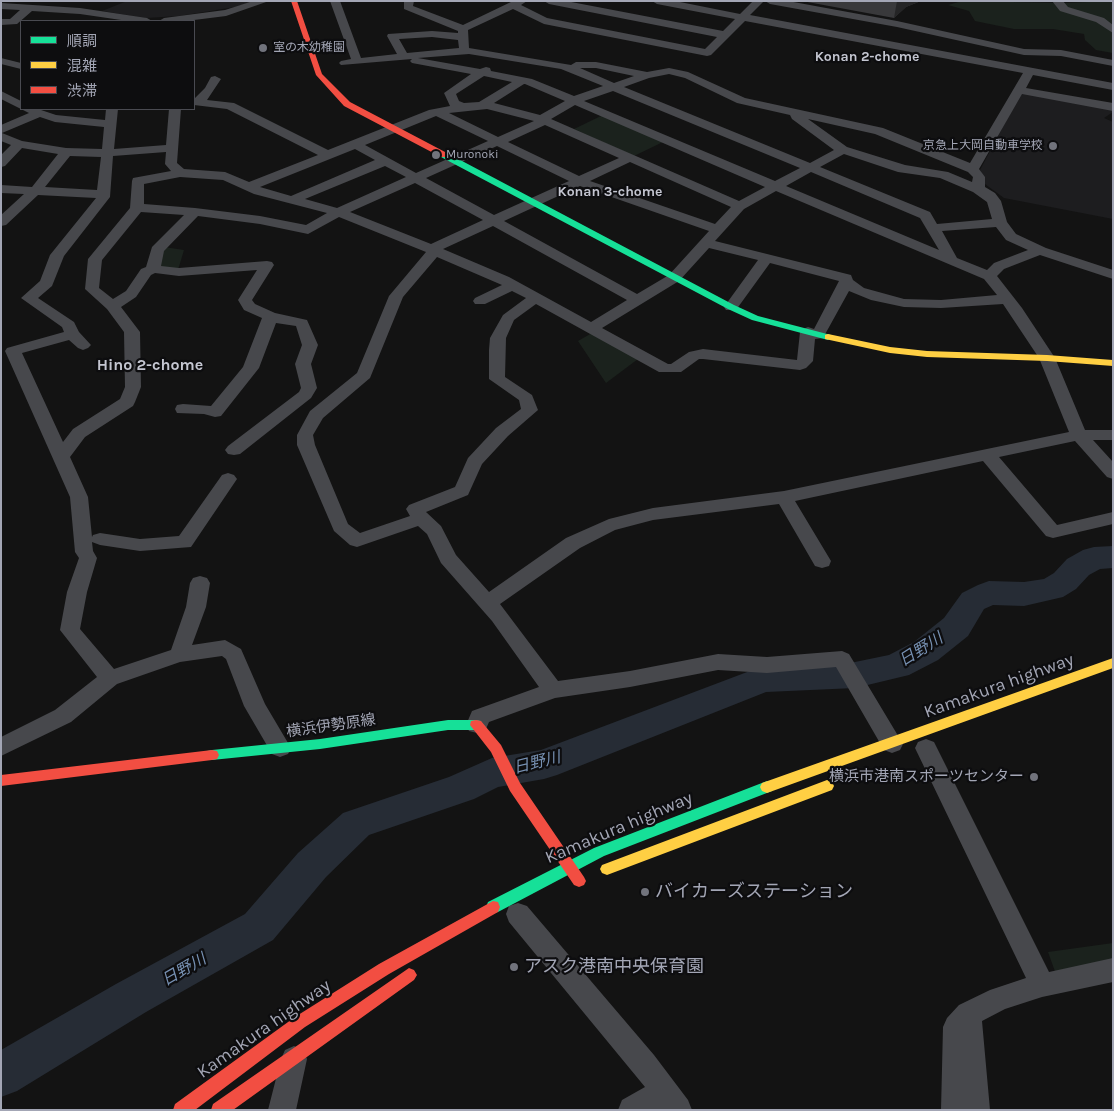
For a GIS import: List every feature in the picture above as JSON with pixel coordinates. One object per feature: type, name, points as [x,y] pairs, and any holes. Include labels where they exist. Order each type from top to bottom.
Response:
[{"type":"main road","points":[[294,1],[308,36],[319,75],[348,104],[731,307],[761,320],[813,334],[890,350],[927,354],[1047,358],[1113,363]]},
{"type":"main road","name":"Kamakura highway","points":[[181,1110],[300,1022],[384,969],[471,918],[599,852],[742,796],[892,744],[990,706],[1113,663]]},
{"type":"main road","name":"横浜伊勢原線","points":[[1,781],[137,763],[280,748],[448,725],[477,725]]},
{"type":"main road","points":[[477,725],[496,748],[515,787],[569,867]]},
{"type":"main road","name":"Kamakura highway","points":[[569,867],[583,881],[836,782]]},
{"type":"main road","points":[[219,1110],[396,983],[421,968]]},
{"type":"street","points":[[80,11],[96,1]]},
{"type":"street","points":[[172,20],[226,13],[264,1]]},
{"type":"street","points":[[335,1],[351,62],[464,51],[564,66],[596,65],[646,76]]},
{"type":"street","points":[[409,1],[408,7],[463,33]]},
{"type":"street","points":[[549,1],[726,35]]},
{"type":"street","points":[[658,1],[1109,86],[1113,64],[1061,53],[1024,52],[897,24],[770,1]]},
{"type":"street","points":[[400,56],[392,36],[463,33],[519,4],[544,21],[707,54],[758,1]]},
{"type":"street","points":[[1057,1],[1064,9],[1100,20],[1113,30]]},
{"type":"street","points":[[1,14],[6,6],[30,7],[49,5],[140,20]]},
{"type":"street","points":[[596,31],[627,6]]},
{"type":"street","points":[[1,22],[13,22],[30,7]]},
{"type":"street","points":[[102,20],[111,16]]},
{"type":"street","points":[[882,44],[897,24]]},
{"type":"street","points":[[463,33],[464,51]]},
{"type":"street","points":[[667,72],[658,60],[672,46]]},
{"type":"street","points":[[987,63],[997,46]]},
{"type":"street","points":[[400,56],[522,80],[575,100],[989,276],[1008,300],[1047,358],[1079,435],[1113,473]]},
{"type":"street","points":[[462,107],[454,102],[450,93],[483,72],[502,56]]},
{"type":"street","points":[[1,61],[20,66]]},
{"type":"street","points":[[564,66],[925,215],[952,261]]},
{"type":"street","points":[[973,169],[1030,71]]},
{"type":"street","points":[[137,208],[195,212],[260,220],[308,230],[338,212],[498,142],[544,119],[575,100],[646,76],[667,72],[688,75],[741,101],[879,131],[973,169],[980,177],[978,189]]},
{"type":"street","points":[[196,102],[210,89],[215,79]]},
{"type":"street","points":[[481,106],[522,80]]},
{"type":"street","points":[[1019,90],[1113,107]]},
{"type":"street","points":[[1,94],[20,105]]},
{"type":"street","points":[[196,102],[230,106],[328,155]]},
{"type":"street","points":[[248,187],[438,112],[462,107],[487,105],[544,119],[739,206]]},
{"type":"street","points":[[31,110],[72,121],[110,124]]},
{"type":"street","points":[[110,678],[70,630],[77,592],[88,558],[84,552],[78,497],[7,353],[77,339],[69,325],[28,298],[47,283],[57,255],[104,194],[112,110]]},
{"type":"street","points":[[175,110],[171,164],[180,173]]},
{"type":"street","points":[[789,111],[843,150],[903,169],[942,175],[978,189],[990,196],[994,201],[1000,223],[1011,237],[1041,251],[1113,275]]},
{"type":"street","points":[[438,112],[579,181],[718,230]]},
{"type":"street","points":[[1,130],[40,113]]},
{"type":"street","points":[[1113,115],[1108,118],[1113,119]]},
{"type":"street","points":[[666,140],[703,123]]},
{"type":"street","points":[[1,137],[19,144],[66,152],[109,153],[173,148]]},
{"type":"street","points":[[1,163],[19,144]]},
{"type":"street","points":[[355,144],[637,300]]},
{"type":"street","points":[[591,328],[674,278],[739,206],[843,150]]},
{"type":"street","points":[[1,222],[36,190],[66,152]]},
{"type":"street","points":[[422,519],[356,541],[340,527],[306,445],[305,434],[316,415],[364,374],[396,296],[434,250],[629,158]]},
{"type":"street","points":[[292,200],[385,161]]},
{"type":"street","points":[[60,458],[78,433],[127,402],[133,387],[132,332],[112,306],[92,289],[95,259],[137,208],[138,181],[180,173],[225,176],[248,187],[338,212],[434,250],[512,285],[665,369],[675,369],[695,356],[703,354],[800,365],[805,361],[813,334],[846,282]]},
{"type":"street","points":[[1,189],[104,194]]},
{"type":"street","points":[[153,269],[157,250],[195,212]]},
{"type":"street","points":[[933,228],[1000,223]]},
{"type":"street","points":[[706,243],[796,267],[826,271],[846,278],[846,282],[860,291],[876,297],[904,303],[941,304],[1008,300]]},
{"type":"street","points":[[989,276],[999,266],[1022,256],[1041,251]]},
{"type":"street","points":[[731,307],[766,259]]},
{"type":"street","points":[[112,306],[131,294],[146,272],[153,269],[180,272],[267,265],[245,300],[249,307],[270,317],[302,324],[310,345],[303,364],[309,388],[305,395],[234,450]]},
{"type":"street","points":[[480,301],[512,285]]},
{"type":"street","points":[[535,298],[508,318],[498,338],[497,380],[526,398],[530,410],[502,432],[474,462],[462,491],[414,509],[435,530],[448,558],[499,616],[553,690]]},
{"type":"street","points":[[183,409],[204,409],[215,412],[251,368],[270,317]]},
{"type":"street","points":[[487,603],[573,543],[609,525],[661,513],[784,497],[986,453],[1079,435],[1113,434]]},
{"type":"street","points":[[986,453],[1053,532],[1113,518]]},
{"type":"street","points":[[100,539],[140,545],[184,542],[228,478]]},
{"type":"street","points":[[784,497],[822,560]]},
{"type":"street","points":[[178,655],[196,607],[200,583]]},
{"type":"street","points":[[1,747],[63,716],[110,678],[178,655],[225,648],[234,654],[255,706],[280,748]]},
{"type":"street","points":[[477,725],[480,717],[553,690],[630,679],[718,662],[767,665],[842,659],[892,744]]},
{"type":"street","points":[[926,748],[1042,985]]},
{"type":"street","points":[[518,914],[645,1064],[672,1100],[632,1110]]},
{"type":"street","points":[[955,1110],[956,1027],[968,1014],[1000,999],[1042,985],[1113,970]]},
{"type":"street","points":[[968,1014],[976,1110]]},
{"type":"street","points":[[282,1110],[294,1055]]},
{"type":"shaded area","points":[[127,1],[256,1],[235,7],[179,16],[146,18],[102,11]]},
{"type":"shaded area","points":[[962,1],[1063,3],[1113,1],[1113,53],[1096,50],[1085,40],[1084,34],[1053,29],[1014,29],[975,21],[969,11],[948,5]]},
{"type":"shaded area","name":"京急上大岡自動車学校","points":[[1022,91],[1113,110],[1104,118],[1113,122],[1113,219],[1004,198],[985,184],[980,170]]},
{"type":"shaded area","points":[[603,115],[665,141],[634,156],[574,129]]},
{"type":"shaded area","points":[[164,247],[184,250],[178,270],[157,267]]},
{"type":"shaded area","points":[[592,333],[638,359],[606,383],[578,341]]},
{"type":"shaded area","points":[[1113,943],[1113,961],[1057,977],[1048,952]]},
{"type":"waterway","name":"日野川","points":[[1,1075],[131,998],[259,927],[312,865],[356,824],[461,788],[492,773],[544,764],[763,679],[855,675],[897,666],[926,651],[956,627],[973,601],[989,593],[1024,594],[1052,589],[1065,581],[1078,567],[1094,558],[1113,557]]},
{"type":"traffic: fast","points":[[444,155],[731,307],[755,318],[828,337]]},
{"type":"traffic: fast","points":[[212,755],[320,744],[448,725],[476,725]]},
{"type":"traffic: fast","points":[[493,907],[599,852],[767,787]]},
{"type":"traffic: slow","points":[[828,337],[890,350],[927,354],[1047,358],[1113,363]]},
{"type":"traffic: slow","points":[[767,787],[1113,663]]},
{"type":"traffic: slow","points":[[607,869],[827,786]]},
{"type":"traffic: jam","points":[[294,1],[319,75],[347,104],[444,155]]},
{"type":"traffic: jam","points":[[476,725],[496,749],[515,787],[579,881]]},
{"type":"traffic: jam","points":[[1,781],[212,755]]},
{"type":"traffic: jam","points":[[181,1110],[300,1022],[384,969],[493,907]]},
{"type":"traffic: jam","points":[[219,1110],[409,975]]},
{"type":"place","name":"室の木幼稚園","points":[[263,48]]},
{"type":"place","name":"京急上大岡自動車学校","points":[[1053,146]]},
{"type":"place","name":"Muronoki","points":[[436,155]]},
{"type":"place","name":"横浜市港南スポーツセンター","points":[[1034,777]]},
{"type":"place","name":"バイカーズステーション","points":[[645,892]]},
{"type":"place","name":"アスク港南中央保育園","points":[[514,967]]},
{"type":"district","name":"Konan 2-chome","points":[[867,57]]},
{"type":"district","name":"Konan 3-chome","points":[[610,192]]},
{"type":"district","name":"Hino 2-chome","points":[[150,365]]}]
